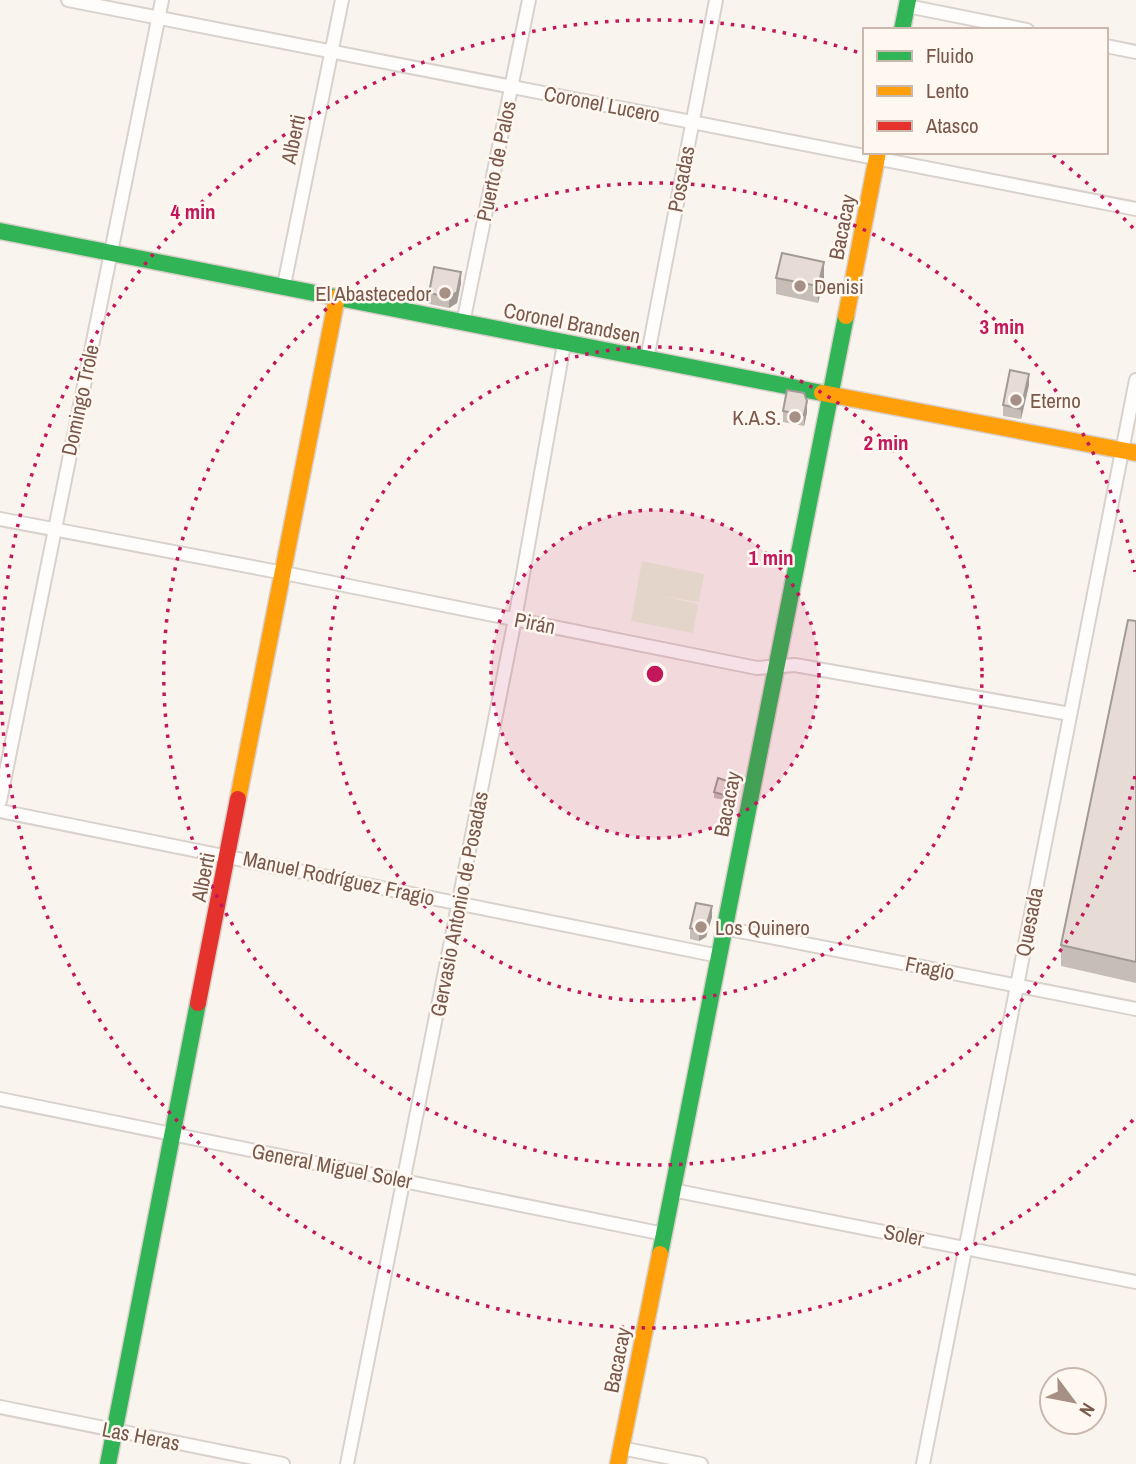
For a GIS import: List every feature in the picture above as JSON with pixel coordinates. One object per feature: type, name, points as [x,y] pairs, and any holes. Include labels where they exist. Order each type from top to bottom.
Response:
[{"type":"street","name":"Coronel Lucero","points":[[68,0],[863,153]]},
{"type":"street","name":"Domingo Trole","points":[[0,801],[162,0]]},
{"type":"street","name":"Alberti","points":[[284,285],[342,0]]},
{"type":"street","name":"Puerto de Palos","points":[[463,323],[529,0]]},
{"type":"street","name":"Posadas","points":[[647,359],[716,0]]},
{"type":"street","points":[[902,28],[907,3],[1018,28]]},
{"type":"street","points":[[1108,46],[1136,52]]},
{"type":"street","name":"Coronel Lucero","points":[[877,156],[1136,209]]},
{"type":"street","name":"Bacacay","points":[[620,1456],[877,156]]},
{"type":"street","name":"Coronel Brandsen","points":[[0,231],[284,285],[564,344],[1129,451]]},
{"type":"street","name":"Alberti","points":[[108,1464],[337,297]]},
{"type":"street","name":"Gervasio Antonio de Posadas","points":[[347,1464],[460,903],[515,619],[564,344]]},
{"type":"street","name":"Quesada","points":[[923,1464],[1070,715],[1129,451],[1136,380]]},
{"type":"street","name":"Pirán","points":[[0,519],[757,668],[795,665],[1070,715]]},
{"type":"street","name":"Manuel Rodríguez Fragio","points":[[0,811],[719,956]]},
{"type":"street","name":"Fragio","points":[[724,928],[1136,1009]]},
{"type":"street","name":"General Miguel Soler","points":[[0,1099],[664,1234]]},
{"type":"street","name":"Soler","points":[[673,1191],[1136,1282]]},
{"type":"street","name":"Las Heras","points":[[0,1407],[283,1464]]},
{"type":"street","points":[[620,1456],[701,1464]]},
{"type":"green space","points":[[642,561],[704,574],[699,602],[661,596],[698,604],[693,633],[631,621]]},
{"type":"building","points":[[782,253],[824,262],[818,286],[776,278]]},
{"type":"building","points":[[434,267],[461,272],[457,292],[449,297],[429,293]]},
{"type":"building","name":"Eterno","points":[[1010,370],[1029,374],[1021,409],[1003,405]]},
{"type":"building","points":[[787,390],[804,393],[807,401],[804,415],[783,411]]},
{"type":"building","points":[[1128,620],[1136,621],[1136,962],[1061,945]]},
{"type":"building","points":[[718,778],[727,781],[724,795],[714,792]]},
{"type":"building","points":[[696,903],[712,906],[706,927],[699,931],[690,928]]},
{"type":"traffic: fast","points":[[902,28],[908,0]]},
{"type":"traffic: fast","points":[[0,231],[822,393]]},
{"type":"traffic: fast","points":[[660,1254],[846,316]]},
{"type":"traffic: fast","points":[[108,1464],[198,1003]]},
{"type":"traffic: slow","points":[[846,316],[878,154]]},
{"type":"traffic: slow","points":[[238,799],[337,297]]},
{"type":"traffic: slow","points":[[822,393],[1136,453]]},
{"type":"traffic: slow","points":[[618,1464],[660,1254]]},
{"type":"traffic: jam","points":[[198,1003],[238,799]]},
{"type":"place","name":"Denisi","points":[[800,286]]},
{"type":"place","name":"El Abastecedor","points":[[445,293]]},
{"type":"place","name":"Eterno","points":[[1016,400]]},
{"type":"place","name":"K.A.S.","points":[[795,417]]},
{"type":"place","name":"Los Quinero","points":[[701,927]]}]
